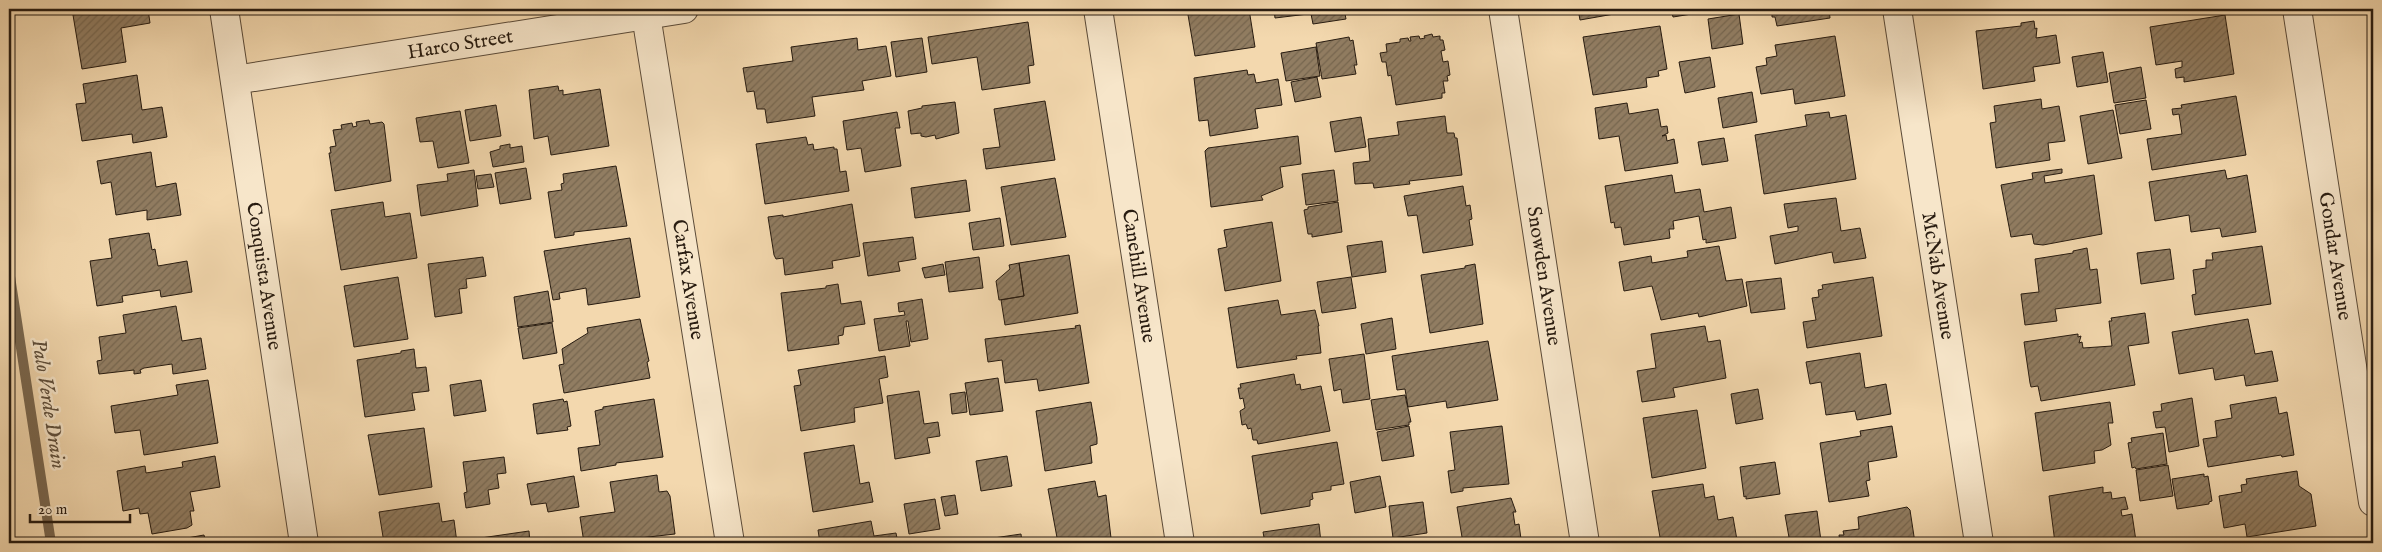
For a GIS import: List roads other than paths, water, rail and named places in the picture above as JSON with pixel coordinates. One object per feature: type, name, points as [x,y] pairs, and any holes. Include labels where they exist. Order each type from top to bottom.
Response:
[{"type":"street","name":"Conquista Avenue","points":[[224,9],[304,543]]},
{"type":"street","name":"Harco Street","points":[[235,80],[684,9]]},
{"type":"street","name":"Canehill Avenue","points":[[1098,9],[1180,543]]},
{"type":"street","name":"Snowden Avenue","points":[[1503,9],[1585,543]]},
{"type":"street","name":"McNab Avenue","points":[[1897,9],[1979,543]]},
{"type":"street","name":"Gondar Avenue","points":[[2297,9],[2373,502]]},
{"type":"street","name":"Carfax Avenue","points":[[646,15],[730,543]]},
{"type":"waterway","name":"Palo Verde Drain","points":[[9,270],[51,543]]}]
